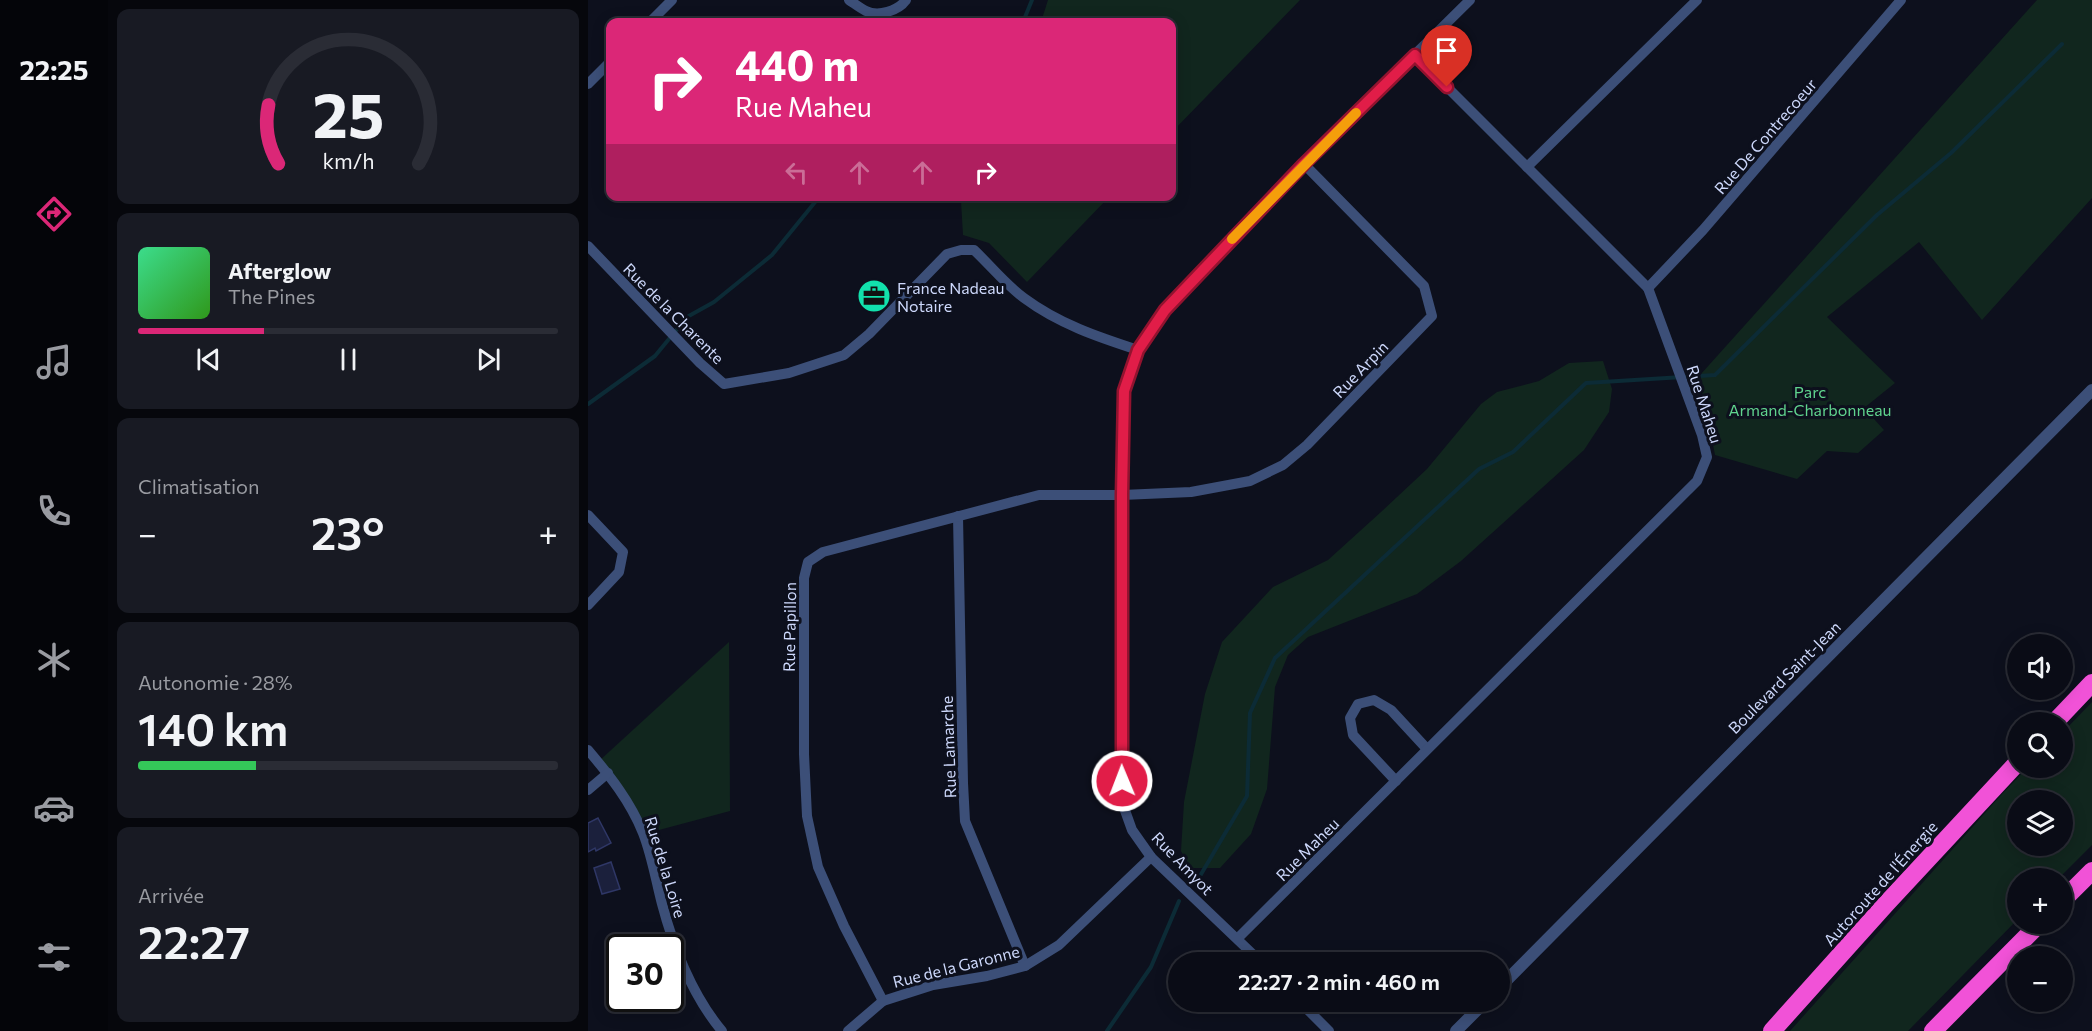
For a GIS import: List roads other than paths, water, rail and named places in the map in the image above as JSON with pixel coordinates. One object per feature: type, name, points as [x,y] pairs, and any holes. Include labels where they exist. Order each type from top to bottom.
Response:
[{"type":"highway","points":[[2064,712],[2092,683]]},
{"type":"highway","name":"Autoroute de l'Énergie","points":[[1772,1031],[2007,774]]},
{"type":"highway","points":[[2073,890],[2092,871]]},
{"type":"highway","points":[[1933,1031],[2029,934]]},
{"type":"street","points":[[654,18],[672,0]]},
{"type":"street","points":[[849,0],[868,12],[883,13],[902,6],[906,0]]},
{"type":"street","name":"Rue Amyot","points":[[1251,952],[1151,857],[1132,830],[1122,802],[1124,391],[1138,350],[1165,310],[1304,164],[1470,0]]},
{"type":"street","points":[[1527,168],[1697,0]]},
{"type":"street","name":"Rue De Contrecoeur","points":[[1648,288],[1703,230],[1901,0]]},
{"type":"street","name":"Rue Maheu","points":[[1238,938],[1697,481],[1707,457],[1702,435],[1648,288],[1415,55]]},
{"type":"street","points":[[588,84],[606,68]]},
{"type":"street","name":"Rue Arpin","points":[[1122,495],[1191,492],[1251,481],[1283,465],[1308,445],[1432,316],[1424,286],[1304,164]]},
{"type":"street","name":"Rue de la Charente","points":[[588,246],[700,363],[724,384],[789,374],[844,355],[869,334],[947,254],[961,250],[974,250],[1023,297],[1037,307],[1080,331],[1138,350]]},
{"type":"street","name":"Boulevard Saint-Jean","points":[[1510,977],[2092,390]]},
{"type":"street","name":"Rue Papillon","points":[[883,1000],[844,926],[818,867],[807,816],[804,754],[804,578],[808,562],[823,552],[1039,495],[1122,495]]},
{"type":"street","points":[[588,515],[623,552],[619,572],[588,605]]},
{"type":"street","name":"Rue Lamarche","points":[[958,516],[965,821],[1025,966]]},
{"type":"street","points":[[1396,781],[1353,735],[1350,718],[1358,705],[1374,700],[1391,710],[1427,750]]},
{"type":"street","name":"Rue de la Loire","points":[[588,750],[608,773],[628,802],[644,834],[662,905],[679,956],[705,1011],[722,1031]]},
{"type":"street","points":[[588,790],[608,773]]},
{"type":"street","name":"Rue de la Garonne","points":[[848,1031],[883,1000],[933,985],[987,976],[1025,966],[1059,945],[1151,857]]},
{"type":"street","points":[[1310,1012],[1329,1031]]},
{"type":"street","points":[[1456,1031],[1475,1012]]},
{"type":"waterway","points":[[1025,18],[1032,0]]},
{"type":"waterway","points":[[1200,876],[1247,796],[1250,713],[1275,658],[1479,469],[1513,452],[1586,383],[1715,375],[1877,215],[1951,153],[2062,44]]},
{"type":"waterway","points":[[588,404],[655,356],[687,317],[714,302],[772,255],[816,201]]},
{"type":"waterway","points":[[1107,1031],[1151,967],[1179,901]]},
{"type":"place","name":"France Nadeau Notaire","points":[[874,296]]},
{"type":"park label","name":"Parc Armand-Charbonneau","points":[[1810,400]]}]
